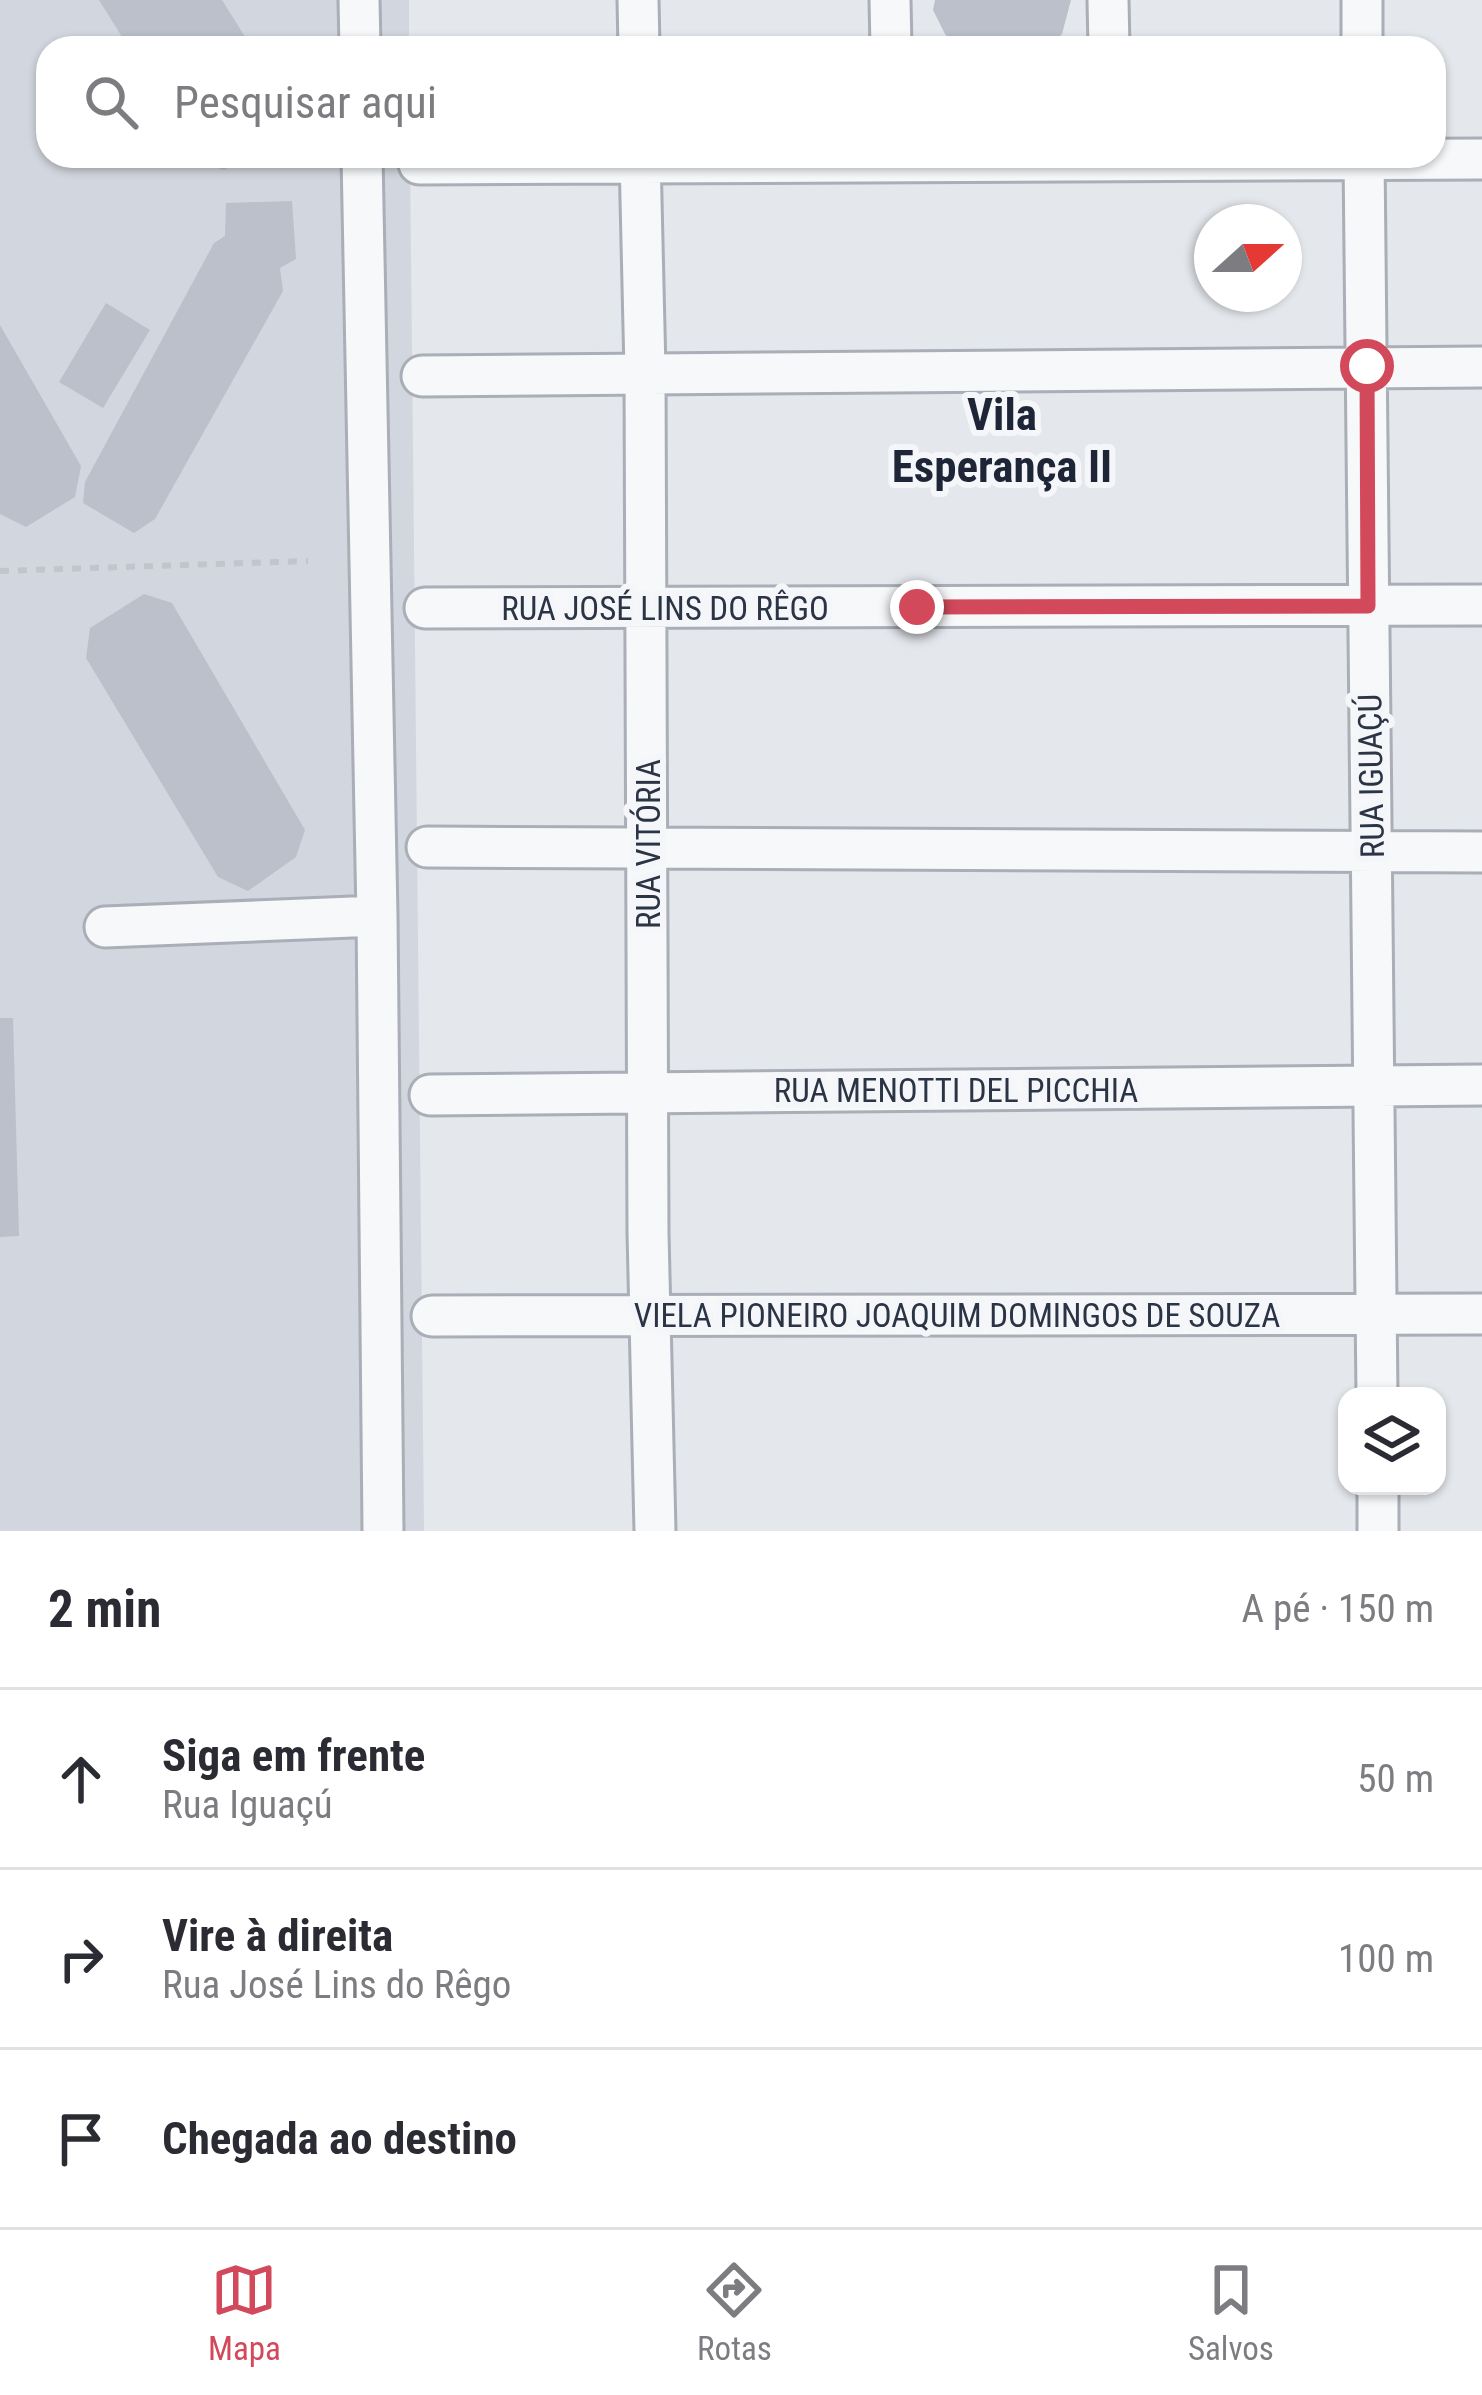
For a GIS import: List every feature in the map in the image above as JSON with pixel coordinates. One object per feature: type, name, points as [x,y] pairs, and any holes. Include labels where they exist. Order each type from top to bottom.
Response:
[{"type":"street","points":[[359,0],[360,36]]},
{"type":"street","points":[[638,0],[638,36]]},
{"type":"street","points":[[890,0],[891,36]]},
{"type":"street","points":[[1108,0],[1109,36]]},
{"type":"street","points":[[1361,0],[1362,36]]},
{"type":"street","points":[[1446,159],[1482,159]]},
{"type":"street","points":[[362,168],[383,1531]]},
{"type":"street","name":"RUA VITÓRIA","points":[[640,168],[648,1233],[655,1531]]},
{"type":"street","name":"RUA IGUAÇÚ","points":[[1364,168],[1377,1387]]},
{"type":"street","points":[[422,376],[1482,368]]},
{"type":"street","name":"RUA JOSÉ LINS DO RÊGO","points":[[425,608],[1482,605]]},
{"type":"street","points":[[427,847],[1482,852]]},
{"type":"street","points":[[105,927],[377,916]]},
{"type":"street","name":"RUA MENOTTI DEL PICCHIA","points":[[430,1095],[1482,1085]]},
{"type":"street","name":"VIELA PIONEIRO JOAQUIM DOMINGOS DE SOUZA","points":[[432,1316],[1482,1314]]},
{"type":"street","points":[[1378,1495],[1378,1531]]},
{"type":"path","points":[[0,571],[308,561]]},
{"type":"shaded area","points":[[0,0],[409,0],[409,36],[36,36],[36,168],[410,168],[424,1531],[0,1531]]},
{"type":"building","points":[[99,0],[222,0],[244,36],[122,36]]},
{"type":"building","points":[[935,0],[1071,0],[1060,36],[947,36],[933,10]]},
{"type":"building","points":[[292,201],[296,259],[280,268],[283,291],[155,519],[134,533],[83,503],[85,482],[214,243],[225,236],[226,203]]},
{"type":"building","points":[[106,303],[150,330],[103,408],[59,382]]},
{"type":"building","points":[[0,325],[81,466],[75,497],[26,527],[0,514]]},
{"type":"building","points":[[144,594],[172,603],[305,830],[296,857],[248,891],[218,877],[86,658],[90,628]]},
{"type":"building","points":[[0,1018],[13,1018],[19,1236],[0,1237]]},
{"type":"district","name":"Vila Esperança II","points":[[1002,440]]},
{"type":"route","points":[[917,607],[1368,606],[1367,366]]}]
